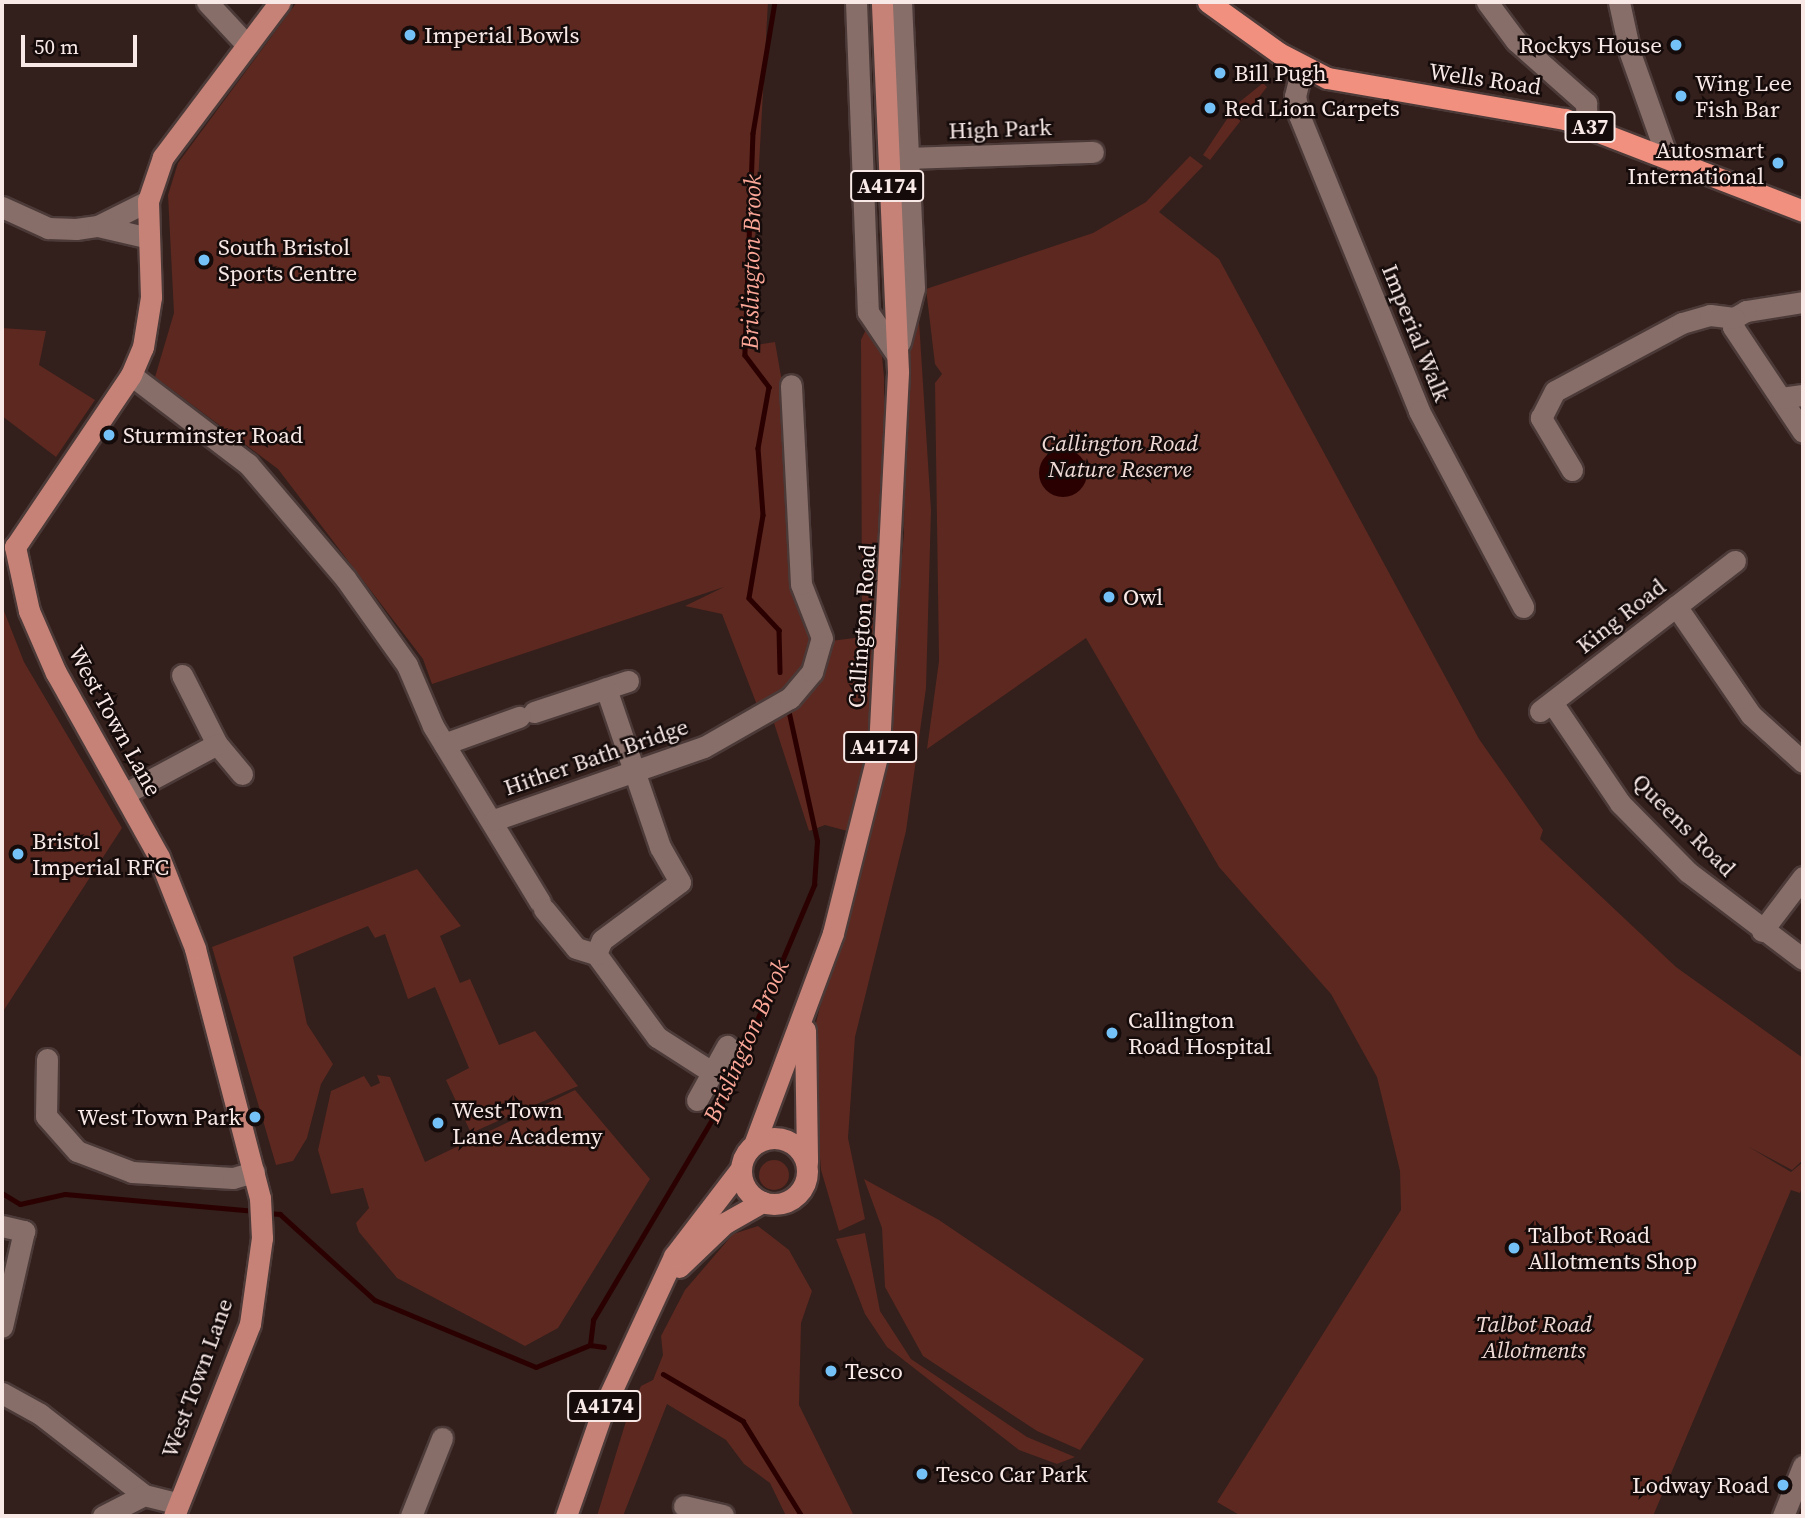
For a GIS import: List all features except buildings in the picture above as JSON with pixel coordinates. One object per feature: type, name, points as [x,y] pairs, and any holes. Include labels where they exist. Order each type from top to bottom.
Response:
[{"type":"highway","name":"Wells Road","points":[[1208,2],[1303,68],[1357,88],[1587,126],[1803,211]]},
{"type":"main road","name":"West Town Lane","points":[[176,1510],[250,1324],[262,1227],[260,1199],[195,948],[126,793],[56,673],[29,611],[8,543],[131,374],[149,321],[148,201],[168,149],[279,2]]},
{"type":"main road","name":"A4174","points":[[882,2],[898,363]]},
{"type":"main road","name":"Callington Road","points":[[755,1142],[808,1000],[862,837],[879,748],[898,363]]},
{"type":"main road","name":"Callington Road","points":[[807,1167],[808,1000]]},
{"type":"main road","points":[[755,1142],[789,1140],[807,1167]]},
{"type":"main road","name":"A4174","points":[[566,1516],[604,1407],[674,1256],[740,1170],[755,1142]]},
{"type":"main road","name":"A4174","points":[[654,1300],[701,1243],[762,1202],[797,1195],[807,1167]]},
{"type":"main road","points":[[740,1170],[745,1188],[762,1202]]},
{"type":"street","points":[[207,2],[247,45]]},
{"type":"street","points":[[856,2],[868,312],[898,363]]},
{"type":"street","points":[[898,363],[914,288],[901,2]]},
{"type":"street","points":[[1487,2],[1516,41],[1586,103],[1587,126]]},
{"type":"street","points":[[1619,2],[1630,53],[1667,157]]},
{"type":"street","points":[[858,38],[883,37]]},
{"type":"street","name":"Imperial Walk","points":[[1303,68],[1295,96],[1299,115],[1419,411],[1523,607]]},
{"type":"street","name":"High Park","points":[[909,158],[1093,152]]},
{"type":"street","points":[[98,226],[148,201]]},
{"type":"street","points":[[2,207],[48,228],[98,226],[149,237]]},
{"type":"street","points":[[1572,470],[1541,418],[1555,391],[1682,323],[1710,315],[1734,318],[1803,302]]},
{"type":"street","points":[[1734,318],[1733,327],[1803,432]]},
{"type":"street","name":"Hither Bath Bridge","points":[[131,374],[248,464],[270,488],[407,665],[444,744],[494,820],[633,773],[727,735],[790,698],[813,672],[821,638],[802,584],[791,385]]},
{"type":"street","points":[[1781,398],[1803,396]]},
{"type":"street","name":"King Road","points":[[1546,708],[1735,561]]},
{"type":"street","points":[[1676,606],[1751,715],[1803,762]]},
{"type":"street","points":[[181,675],[217,744],[242,774]]},
{"type":"street","points":[[444,744],[628,681]]},
{"type":"street","points":[[596,954],[602,940],[680,882],[633,773],[606,688]]},
{"type":"street","name":"Queens Road","points":[[1546,708],[1620,803],[1688,872],[1762,931],[1803,959]]},
{"type":"street","points":[[126,793],[217,744]]},
{"type":"street","points":[[494,820],[507,856],[576,948],[596,954],[657,1037],[713,1073]]},
{"type":"street","points":[[1762,931],[1803,877]]},
{"type":"street","points":[[697,1100],[727,1046]]},
{"type":"street","points":[[47,1059],[46,1116],[77,1151],[132,1172],[233,1178],[254,1172]]},
{"type":"street","points":[[2,1226],[24,1231],[2,1327]]},
{"type":"street","points":[[2,1394],[40,1413],[144,1495],[176,1510]]},
{"type":"street","points":[[411,1516],[442,1438]]},
{"type":"street","points":[[1783,1516],[1803,1466]]},
{"type":"street","points":[[103,1516],[144,1495]]},
{"type":"street","points":[[684,1506],[710,1514]]},
{"type":"green space","name":"South Bristol Sports Centre","points":[[297,2],[768,2],[749,346],[775,342],[782,382],[813,648],[794,684],[757,705],[722,614],[685,606],[724,587],[432,684],[423,659],[278,469],[155,377],[174,313],[168,195],[178,163]]},
{"type":"green space","points":[[1263,83],[1267,87],[1210,160],[1203,155],[1237,104]]},
{"type":"green space","name":"Callington Road Nature Reserve","points":[[1190,156],[1203,166],[1159,212],[1219,259],[1479,739],[1543,830],[1540,839],[1676,967],[1803,1058],[1803,1160],[1792,1170],[1749,1147],[1791,1172],[1803,1162],[1803,1184],[1800,1193],[1791,1190],[1653,1516],[1241,1516],[1217,1502],[1401,1210],[1400,1171],[1377,1077],[1331,994],[1219,867],[1086,638],[927,749],[939,661],[935,383],[942,374],[935,364],[926,289],[1093,233],[1146,202]]},
{"type":"green space","points":[[918,305],[931,510],[926,688],[906,831],[855,1037],[848,1138],[865,1219],[839,1231],[821,1170],[811,1042],[884,758],[904,533],[905,353]]},
{"type":"green space","points":[[868,325],[881,345],[884,377],[885,549],[871,752],[851,832],[825,825],[809,831],[774,723],[819,684],[831,641],[862,637],[861,340]]},
{"type":"green space","points":[[2,328],[46,331],[39,365],[95,400],[56,457],[2,416]]},
{"type":"green space","points":[[2,606],[24,662],[122,828],[2,1013]]},
{"type":"green space","points":[[417,869],[461,926],[440,936],[460,983],[470,979],[499,1045],[535,1031],[578,1086],[471,1133],[446,1080],[469,1068],[435,987],[408,999],[385,934],[375,938],[368,926],[293,957],[307,1024],[333,1064],[321,1084],[307,1138],[293,1161],[276,1165],[212,947]]},
{"type":"green space","points":[[377,1075],[390,1077],[425,1162],[575,1090],[650,1179],[558,1328],[525,1346],[397,1278],[359,1232],[356,1223],[369,1208],[363,1188],[331,1194],[318,1150],[331,1091],[364,1076],[371,1087],[380,1083]]},
{"type":"green space","points":[[774,1160],[785,1164],[789,1175],[785,1186],[774,1190],[763,1186],[759,1175],[763,1164]]},
{"type":"green space","points":[[864,1179],[939,1220],[1144,1359],[1080,1450],[1037,1431],[923,1356],[885,1287],[882,1228]]},
{"type":"green space","points":[[758,1226],[789,1250],[812,1291],[801,1323],[799,1405],[854,1516],[786,1516],[770,1483],[744,1464],[726,1440],[667,1404],[623,1516],[597,1516],[626,1421],[641,1386],[653,1380],[663,1355],[661,1336],[685,1290],[733,1234]]},
{"type":"green space","points":[[865,1233],[880,1311],[911,1359],[1027,1437],[1075,1457],[1057,1464],[1019,1450],[887,1347],[865,1314],[836,1239]]},
{"type":"shaded area","points":[[1063,449],[1080,456],[1087,473],[1080,490],[1063,497],[1046,490],[1039,473],[1046,456]]},
{"type":"waterway","name":"Brislington Brook","points":[[775,2],[753,133],[745,355],[769,387],[758,448],[763,515],[749,598],[779,630],[780,672]]},
{"type":"waterway","name":"Brislington Brook","points":[[590,1345],[593,1320],[722,1103],[814,885],[817,841],[789,714]]},
{"type":"waterway","points":[[2,1193],[20,1204],[65,1194],[255,1211]]},
{"type":"waterway","name":"Brislington Brook","points":[[267,1213],[280,1214],[375,1300],[536,1367],[590,1345],[604,1347]]},
{"type":"waterway","name":"Brislington Brook","points":[[663,1374],[743,1421],[802,1516]]},
{"type":"place","name":"Imperial Bowls","points":[[410,35]]},
{"type":"place","name":"Rockys House","points":[[1676,45]]},
{"type":"place","name":"Bill Pugh","points":[[1220,73]]},
{"type":"place","name":"Wing Lee Fish Bar","points":[[1681,96]]},
{"type":"place","name":"Red Lion Carpets","points":[[1210,108]]},
{"type":"place","name":"Autosmart International","points":[[1778,163]]},
{"type":"place","name":"South Bristol Sports Centre","points":[[204,260]]},
{"type":"place","name":"Sturminster Road","points":[[109,435]]},
{"type":"place","name":"Owl","points":[[1109,597]]},
{"type":"place","name":"Bristol Imperial RFC","points":[[18,854]]},
{"type":"place","name":"Callington Road Hospital","points":[[1112,1033]]},
{"type":"place","name":"West Town Park","points":[[255,1117]]},
{"type":"place","name":"West Town Lane Academy","points":[[438,1123]]},
{"type":"place","name":"Talbot Road Allotments Shop","points":[[1514,1248]]},
{"type":"place","name":"Tesco","points":[[831,1371]]},
{"type":"place","name":"Tesco Car Park","points":[[922,1474]]},
{"type":"place","name":"Lodway Road","points":[[1783,1485]]},
{"type":"park label","name":"Talbot Road Allotments","points":[[1534,1337]]}]
